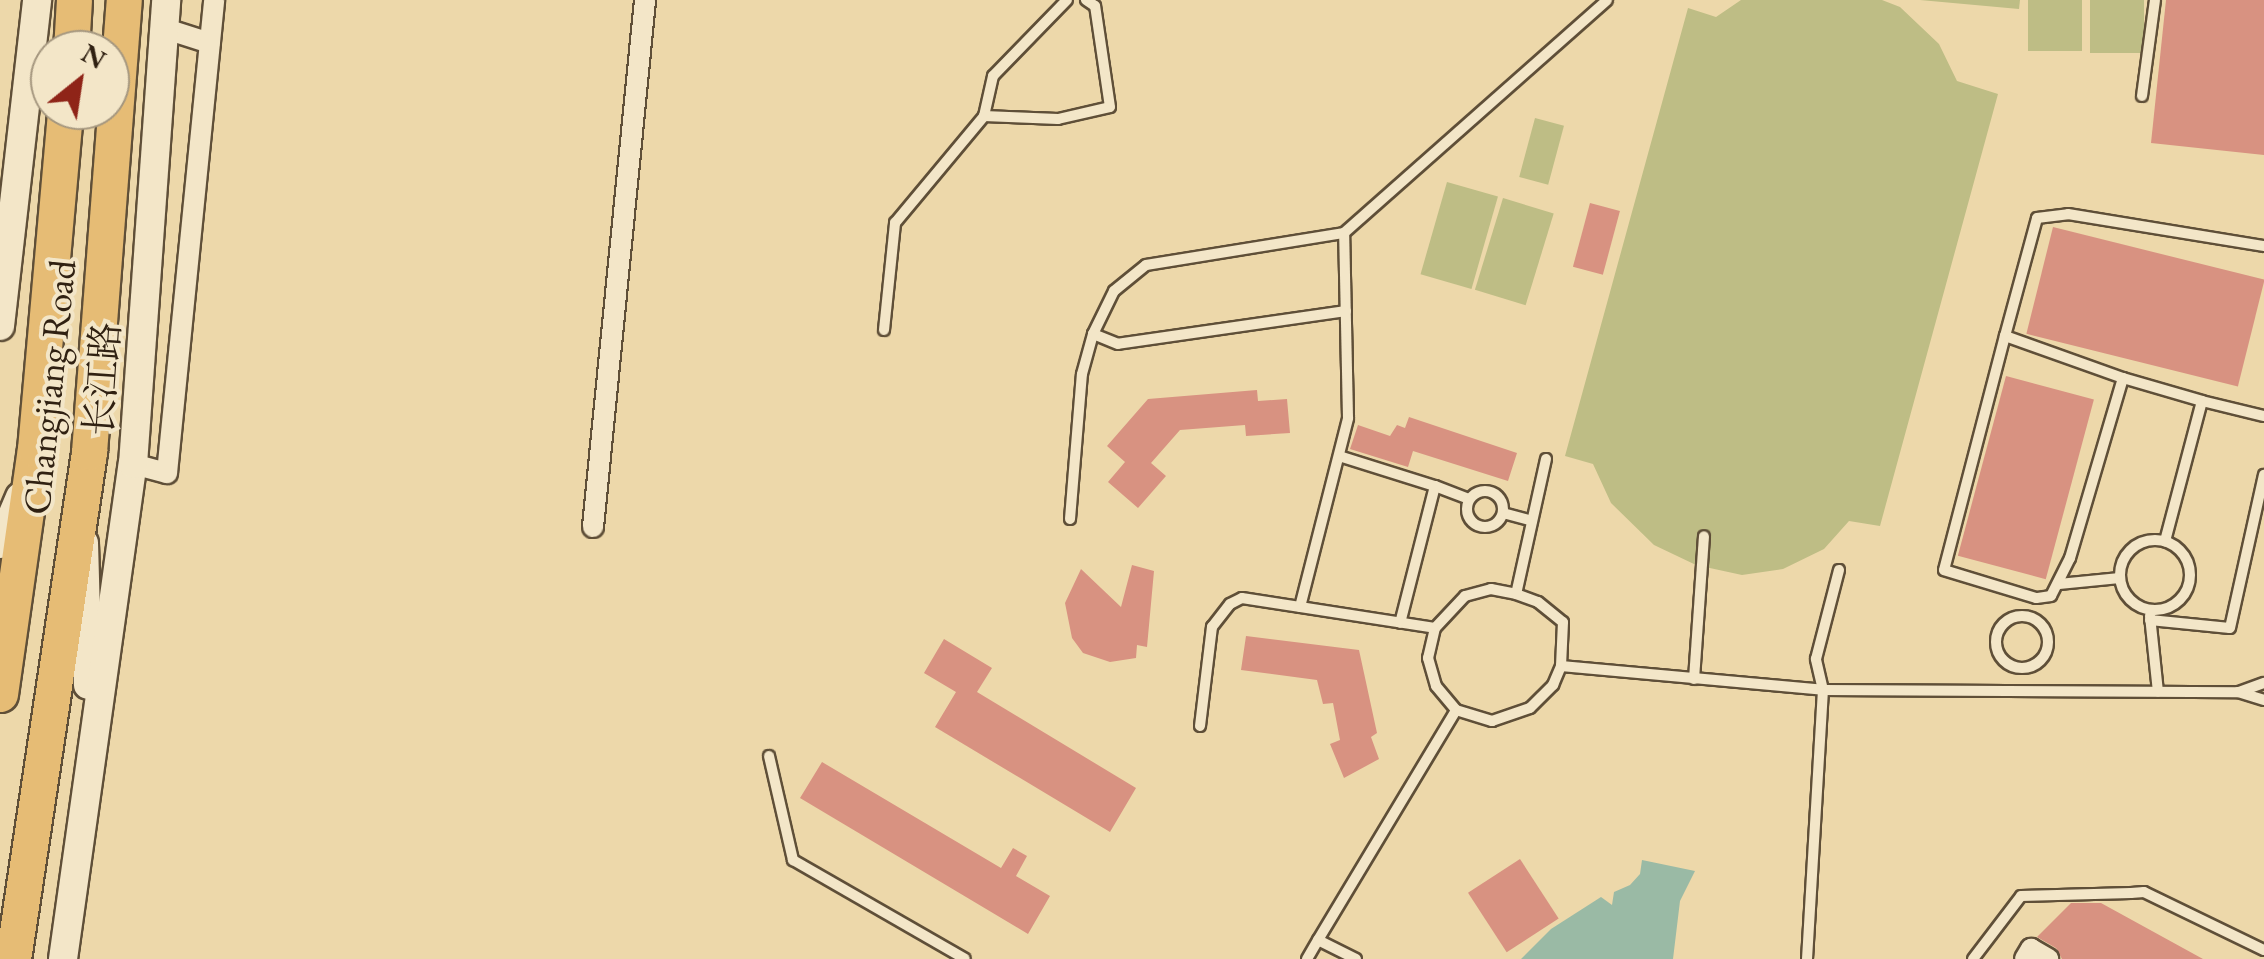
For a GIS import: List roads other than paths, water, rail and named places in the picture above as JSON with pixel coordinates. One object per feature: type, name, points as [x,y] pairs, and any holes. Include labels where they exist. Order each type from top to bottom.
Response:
[{"type":"highway","points":[[72,30],[74,0]]},
{"type":"highway","name":"Changjiang Road","points":[[13,959],[81,506],[124,0]]},
{"type":"highway","name":"Changjiang Road","points":[[0,694],[32,468],[63,130]]},
{"type":"main road","points":[[0,326],[38,0]]},
{"type":"main road","name":"长江路","points":[[63,959],[133,464],[166,0]]},
{"type":"main road","points":[[0,544],[32,468]]},
{"type":"main road","name":"长江路","points":[[81,506],[89,588],[91,762]]},
{"type":"street","points":[[133,464],[168,473],[214,0]]},
{"type":"street","points":[[592,527],[644,0]]},
{"type":"street","points":[[166,29],[210,43]]},
{"type":"street","points":[[2026,959],[2032,949],[2048,959]]},
{"type":"lane","points":[[884,330],[895,223],[984,116],[993,76],[1067,0]]},
{"type":"lane","points":[[984,116],[1058,118],[1110,108],[1096,6],[1086,0]]},
{"type":"lane","points":[[1070,519],[1082,374],[1093,334],[1114,291],[1146,266],[1344,233],[1607,0]]},
{"type":"lane","points":[[2142,96],[2155,0]]},
{"type":"lane","points":[[2123,378],[2059,584],[2051,596],[2036,598],[1944,570],[2037,218],[2068,214],[2264,246]]},
{"type":"lane","points":[[1300,607],[1348,418],[1344,233]]},
{"type":"lane","points":[[1093,334],[1118,344],[1346,311]]},
{"type":"lane","points":[[2005,336],[2123,378],[2264,416]]},
{"type":"lane","points":[[2165,541],[2202,401]]},
{"type":"lane","points":[[1339,456],[1469,499]]},
{"type":"lane","points":[[1516,594],[1546,459]]},
{"type":"lane","points":[[2150,615],[2172,606],[2188,588],[2189,566],[2184,555],[2165,541],[2133,548],[2125,556],[2120,578],[2129,599],[2150,615],[2230,628],[2264,474]]},
{"type":"lane","points":[[1400,623],[1435,486]]},
{"type":"lane","points":[[1479,491],[1492,491],[1501,499],[1503,513],[1494,524],[1478,525],[1467,511],[1469,499],[1479,491]]},
{"type":"lane","points":[[1503,513],[1532,521]]},
{"type":"lane","points":[[1694,679],[1704,536]]},
{"type":"lane","points":[[1806,959],[1823,690],[1816,659],[1839,570]]},
{"type":"lane","points":[[2059,584],[2120,578]]},
{"type":"lane","points":[[1491,589],[1516,594],[1538,602],[1563,622],[1561,666],[1553,686],[1530,708],[1492,721],[1456,710],[1436,686],[1428,658],[1436,628],[1464,596],[1491,589]]},
{"type":"lane","points":[[1200,726],[1212,627],[1230,604],[1242,598],[1436,628]]},
{"type":"lane","points":[[2024,616],[2046,630],[2048,647],[2040,662],[2023,668],[2007,664],[1996,642],[2008,620],[2024,616],[2036,598]]},
{"type":"lane","points":[[2150,615],[2158,692]]},
{"type":"lane","points":[[1561,666],[1823,690],[2238,692],[2264,700]]},
{"type":"lane","points":[[2238,692],[2264,683]]},
{"type":"lane","points":[[1306,959],[1456,710]]},
{"type":"lane","points":[[769,756],[793,860],[965,959]]},
{"type":"lane","points":[[1973,959],[2021,896],[2144,892],[2264,950]]},
{"type":"lane","points":[[1318,940],[1356,959]]}]
